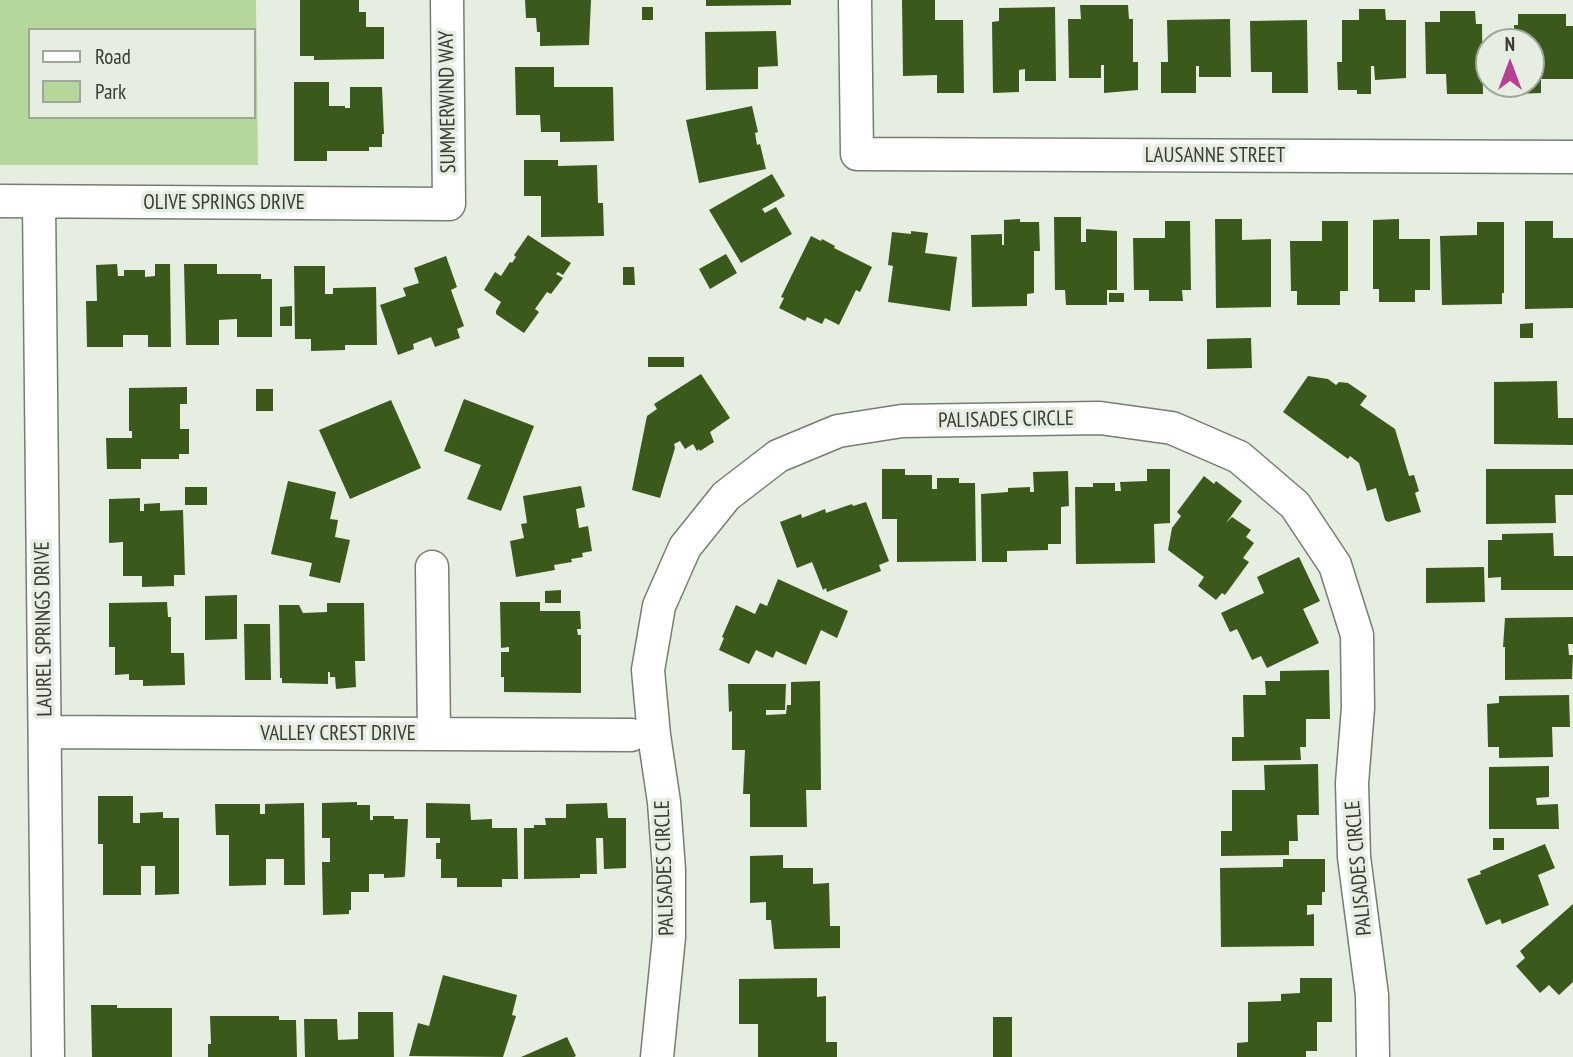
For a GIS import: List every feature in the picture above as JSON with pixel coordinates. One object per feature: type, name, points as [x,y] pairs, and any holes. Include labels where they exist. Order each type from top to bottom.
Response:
[{"type":"street","name":"SUMMERWIND WAY","points":[[447,0],[449,204]]},
{"type":"street","name":"LAUSANNE STREET","points":[[855,0],[857,153],[1573,158]]},
{"type":"street","name":"OLIVE SPRINGS DRIVE","points":[[0,201],[449,204]]},
{"type":"street","name":"LAUREL SPRINGS DRIVE","points":[[39,202],[48,1057]]},
{"type":"street","name":"PALISADES CIRCLE","points":[[657,1057],[669,937],[669,870],[664,802],[653,735],[648,670],[659,606],[685,547],[726,496],[778,456],[838,431],[902,421],[1100,418],[1172,428],[1239,457],[1295,505],[1335,565],[1357,635],[1358,708],[1352,783],[1354,857],[1372,995],[1373,1057]]},
{"type":"street","points":[[432,567],[434,734]]},
{"type":"street","name":"VALLEY CREST DRIVE","points":[[45,732],[631,735]]},
{"type":"green space","points":[[0,0],[256,0],[258,165],[0,165]]},
{"type":"building","points":[[300,0],[359,0],[359,12],[366,12],[366,27],[384,27],[384,59],[314,60],[314,56],[300,56]]},
{"type":"building","points":[[525,0],[591,0],[589,45],[540,46],[536,18],[526,18]]},
{"type":"building","points":[[706,0],[791,0],[791,5],[706,6]]},
{"type":"building","points":[[902,0],[935,0],[935,20],[963,20],[964,93],[937,93],[937,75],[903,76]]},
{"type":"building","points":[[1080,5],[1128,5],[1129,19],[1133,19],[1133,62],[1138,62],[1138,90],[1104,93],[1104,65],[1101,65],[1101,78],[1069,78],[1068,19],[1081,19]]},
{"type":"building","points":[[642,7],[653,7],[653,20],[642,20]]},
{"type":"building","points":[[1055,7],[1056,81],[1025,81],[1025,69],[1019,70],[1019,92],[993,93],[992,22],[999,21],[999,8]]},
{"type":"building","points":[[1359,9],[1385,9],[1386,20],[1406,20],[1406,78],[1375,80],[1374,66],[1371,66],[1371,94],[1357,94],[1357,90],[1338,90],[1337,62],[1342,62],[1342,20],[1359,20]]},
{"type":"building","points":[[1440,11],[1475,11],[1476,24],[1482,24],[1482,28],[1475,28],[1475,94],[1447,94],[1446,74],[1426,74],[1425,22],[1440,22]]},
{"type":"building","points":[[1518,14],[1566,14],[1566,26],[1573,26],[1573,79],[1545,79],[1545,28],[1514,28],[1514,25],[1518,25]]},
{"type":"building","points":[[1230,19],[1231,77],[1199,77],[1199,66],[1196,66],[1196,93],[1161,93],[1161,62],[1168,62],[1167,20]]},
{"type":"building","points":[[1307,20],[1308,93],[1272,93],[1272,72],[1251,72],[1250,21]]},
{"type":"building","points":[[776,31],[778,66],[758,67],[758,89],[706,90],[705,32]]},
{"type":"building","points":[[515,67],[554,67],[554,87],[613,87],[614,141],[560,142],[560,132],[541,132],[540,115],[516,115]]},
{"type":"building","points":[[294,82],[329,82],[329,106],[345,108],[350,108],[350,87],[382,87],[382,147],[369,147],[369,151],[327,151],[327,161],[294,161]]},
{"type":"building","points":[[752,106],[758,132],[755,133],[757,145],[760,144],[766,169],[699,183],[686,120]]},
{"type":"building","points":[[524,160],[558,160],[558,166],[597,165],[598,203],[603,203],[604,236],[541,237],[541,196],[524,196]]},
{"type":"building","points":[[772,174],[785,196],[762,209],[765,213],[776,207],[792,234],[741,263],[709,210]]},
{"type":"building","points":[[1054,217],[1081,217],[1081,242],[1086,242],[1086,229],[1117,231],[1117,290],[1107,290],[1107,305],[1066,305],[1065,290],[1055,290]]},
{"type":"building","points":[[1020,219],[1020,222],[1039,222],[1040,251],[1034,251],[1034,293],[1027,294],[1027,306],[972,307],[971,235],[1002,234],[1004,245],[1004,220]]},
{"type":"building","points":[[1215,219],[1242,219],[1242,240],[1271,239],[1271,307],[1216,308]]},
{"type":"building","points":[[1399,219],[1399,239],[1430,239],[1430,290],[1415,290],[1415,302],[1379,302],[1379,289],[1373,289],[1373,220]]},
{"type":"building","points":[[1165,221],[1190,221],[1191,290],[1182,290],[1183,301],[1149,301],[1149,290],[1134,290],[1133,238],[1165,238]]},
{"type":"building","points":[[1322,221],[1348,221],[1348,291],[1340,291],[1340,305],[1297,305],[1297,291],[1291,291],[1290,241],[1322,241]]},
{"type":"building","points":[[1525,221],[1553,221],[1553,238],[1573,238],[1573,308],[1525,309]]},
{"type":"building","points":[[1477,222],[1504,222],[1502,304],[1442,305],[1440,236],[1477,235]]},
{"type":"building","points":[[911,231],[928,233],[925,253],[957,257],[950,311],[888,302],[893,266],[888,265],[892,232],[911,234]]},
{"type":"building","points":[[528,235],[571,263],[563,275],[558,272],[556,274],[563,278],[551,294],[547,292],[535,309],[539,312],[524,333],[496,314],[501,302],[484,290],[495,272],[501,276],[510,262],[512,263],[516,257],[514,255]]},
{"type":"building","points":[[811,236],[821,241],[822,239],[872,267],[860,292],[856,290],[839,325],[825,318],[822,324],[807,317],[805,321],[779,308],[784,298],[781,297]]},
{"type":"building","points":[[726,254],[737,273],[710,289],[699,269]]},
{"type":"building","points":[[446,256],[457,287],[451,290],[464,326],[457,329],[460,338],[435,347],[431,337],[413,344],[414,349],[398,355],[380,305],[406,296],[403,288],[419,283],[414,268]]},
{"type":"building","points":[[117,264],[118,276],[124,276],[124,270],[145,270],[145,277],[155,276],[155,264],[170,264],[171,347],[148,347],[148,335],[123,335],[123,347],[87,347],[86,301],[97,301],[96,265]]},
{"type":"building","points":[[184,264],[217,264],[217,274],[261,274],[261,279],[272,279],[272,337],[237,337],[237,319],[219,320],[219,345],[186,345]]},
{"type":"building","points":[[294,266],[325,266],[325,294],[333,294],[333,288],[376,287],[377,345],[345,345],[345,350],[311,351],[311,339],[295,339]]},
{"type":"building","points":[[623,267],[634,267],[635,285],[623,285]]},
{"type":"building","points":[[1109,293],[1124,293],[1124,302],[1109,302]]},
{"type":"building","points":[[292,306],[292,326],[280,326],[280,307]]},
{"type":"building","points":[[1533,323],[1533,338],[1520,338],[1520,324]]},
{"type":"building","points":[[1251,338],[1252,368],[1207,369],[1207,339]]},
{"type":"building","points":[[648,357],[684,357],[684,367],[648,367]]},
{"type":"building","points":[[701,374],[730,418],[710,432],[714,442],[700,451],[697,451],[693,444],[685,449],[680,441],[674,444],[660,498],[632,490],[647,416],[657,409],[654,404]]},
{"type":"building","points":[[1308,376],[1328,379],[1336,385],[1339,382],[1348,383],[1367,396],[1360,405],[1395,429],[1409,476],[1414,475],[1419,491],[1415,493],[1421,512],[1388,522],[1385,520],[1376,488],[1367,491],[1359,463],[1350,456],[1348,459],[1283,412]]},
{"type":"building","points":[[1557,381],[1558,418],[1573,418],[1573,445],[1494,444],[1494,382]]},
{"type":"building","points":[[187,387],[187,404],[180,404],[180,429],[189,429],[189,454],[179,454],[179,459],[141,459],[141,469],[107,469],[106,438],[132,438],[132,431],[129,431],[129,388]]},
{"type":"building","points":[[256,389],[273,389],[273,411],[256,411]]},
{"type":"building","points":[[464,399],[534,426],[501,511],[467,499],[481,465],[444,451]]},
{"type":"building","points":[[391,400],[421,468],[350,499],[319,430]]},
{"type":"building","points":[[882,469],[905,469],[905,475],[932,475],[932,489],[937,489],[937,478],[959,478],[959,483],[975,483],[976,561],[897,562],[897,519],[882,519]]},
{"type":"building","points":[[1147,469],[1170,469],[1170,523],[1154,524],[1155,563],[1076,564],[1075,487],[1093,487],[1093,483],[1115,483],[1115,491],[1121,491],[1120,482],[1147,481]]},
{"type":"building","points":[[1486,469],[1573,469],[1573,495],[1555,495],[1556,523],[1486,524]]},
{"type":"building","points":[[1068,471],[1069,506],[1061,507],[1061,544],[1048,544],[1048,550],[1007,551],[1007,562],[982,562],[981,494],[1008,492],[1008,488],[1030,487],[1030,492],[1034,492],[1033,472]]},
{"type":"building","points":[[1204,476],[1214,484],[1216,481],[1242,501],[1226,523],[1232,517],[1251,530],[1246,537],[1254,543],[1243,558],[1249,562],[1225,595],[1222,593],[1216,600],[1198,586],[1204,577],[1168,550],[1172,528],[1181,516],[1177,512]]},
{"type":"building","points":[[288,481],[336,492],[330,519],[338,520],[335,537],[350,540],[340,583],[309,576],[312,563],[271,554]]},
{"type":"building","points":[[581,486],[585,507],[576,509],[579,528],[588,526],[592,551],[582,553],[583,557],[571,559],[572,562],[554,565],[555,570],[516,577],[510,541],[524,538],[521,524],[527,523],[523,496]]},
{"type":"building","points":[[185,487],[207,487],[207,505],[185,505]]},
{"type":"building","points":[[140,498],[140,511],[144,511],[144,504],[160,503],[160,511],[183,510],[185,575],[174,575],[174,586],[142,587],[142,576],[123,576],[123,542],[109,543],[109,499]]},
{"type":"building","points":[[866,502],[889,561],[879,565],[881,571],[827,592],[826,588],[823,590],[812,562],[797,568],[780,522],[801,514],[802,518],[825,509],[826,513]]},
{"type":"building","points":[[1553,533],[1554,556],[1573,556],[1573,590],[1501,590],[1501,577],[1488,578],[1488,540],[1502,540],[1502,534]]},
{"type":"building","points":[[1299,557],[1320,601],[1303,609],[1319,643],[1267,668],[1261,656],[1252,660],[1237,629],[1230,632],[1221,613],[1264,593],[1257,577]]},
{"type":"building","points":[[1484,567],[1485,602],[1426,603],[1426,568]]},
{"type":"building","points":[[778,579],[848,611],[837,638],[821,630],[806,665],[776,651],[773,658],[756,650],[749,664],[719,650],[736,605],[755,614],[760,603],[767,606]]},
{"type":"building","points":[[561,590],[561,603],[545,603],[545,591]]},
{"type":"building","points":[[237,595],[237,639],[205,640],[205,596]]},
{"type":"building","points":[[167,602],[168,617],[171,617],[171,653],[184,653],[185,685],[143,686],[143,680],[129,680],[129,674],[115,675],[115,647],[109,647],[109,603]]},
{"type":"building","points":[[500,602],[540,602],[540,611],[580,611],[581,629],[577,629],[578,635],[581,635],[581,693],[504,692],[501,652],[509,652],[509,647],[501,648]]},
{"type":"building","points":[[327,603],[364,603],[365,661],[355,661],[356,687],[336,689],[335,677],[330,677],[330,672],[328,684],[282,683],[279,605],[299,605],[303,613],[327,612]]},
{"type":"building","points":[[1573,617],[1573,644],[1568,644],[1569,655],[1573,655],[1572,679],[1505,680],[1505,618]]},
{"type":"building","points":[[244,624],[270,624],[271,680],[245,680]]},
{"type":"building","points":[[1329,670],[1330,719],[1306,719],[1306,747],[1300,747],[1301,760],[1232,761],[1232,737],[1244,737],[1243,695],[1266,695],[1265,681],[1280,681],[1280,671]]},
{"type":"building","points":[[820,681],[821,790],[806,790],[807,827],[750,827],[750,794],[743,794],[745,750],[732,750],[732,711],[729,712],[728,684],[786,684],[785,710],[766,710],[766,715],[786,714],[787,705],[791,705],[791,682]]},
{"type":"building","points":[[1569,695],[1570,727],[1552,727],[1553,757],[1499,758],[1499,747],[1488,747],[1487,704],[1499,703],[1499,696]]},
{"type":"building","points":[[1318,764],[1319,815],[1297,815],[1298,841],[1289,841],[1289,855],[1221,856],[1221,831],[1232,831],[1232,790],[1265,790],[1264,765]]},
{"type":"building","points":[[1549,766],[1549,797],[1536,798],[1537,805],[1558,804],[1559,829],[1489,829],[1489,767]]},
{"type":"building","points":[[98,796],[133,796],[133,823],[140,823],[140,813],[163,812],[163,818],[179,818],[179,894],[155,895],[155,866],[141,866],[141,895],[103,895],[103,844],[98,844]]},
{"type":"building","points":[[357,802],[357,805],[370,805],[370,820],[373,820],[373,816],[408,819],[405,875],[384,878],[384,874],[369,874],[369,892],[351,892],[349,914],[323,915],[322,862],[330,862],[330,838],[322,838],[322,803]]},
{"type":"building","points":[[304,803],[305,885],[284,885],[284,859],[266,859],[266,885],[229,886],[229,835],[216,835],[215,804],[260,804],[260,814],[265,814],[265,804]]},
{"type":"building","points":[[426,803],[470,804],[471,820],[492,819],[492,828],[517,828],[518,879],[502,879],[502,887],[457,887],[457,878],[441,878],[441,859],[436,859],[436,843],[440,843],[440,838],[426,838]]},
{"type":"building","points":[[607,803],[608,818],[626,818],[626,868],[604,869],[603,838],[596,838],[597,874],[580,874],[580,878],[524,879],[524,828],[546,825],[545,818],[566,818],[566,804]]},
{"type":"building","points":[[1493,838],[1504,838],[1504,850],[1493,850]]},
{"type":"building","points":[[1545,844],[1555,868],[1538,875],[1549,905],[1502,924],[1500,919],[1486,925],[1467,879]]},
{"type":"building","points":[[783,855],[783,868],[813,868],[813,884],[829,883],[830,926],[840,926],[840,948],[774,949],[771,920],[766,920],[766,902],[750,903],[750,856]]},
{"type":"building","points":[[1283,859],[1325,859],[1325,892],[1322,892],[1322,905],[1307,905],[1307,915],[1314,914],[1314,946],[1221,947],[1220,868],[1283,867]]},
{"type":"building","points":[[1573,904],[1573,982],[1559,995],[1549,985],[1540,993],[1516,966],[1525,958],[1520,951]]},
{"type":"building","points":[[443,975],[517,995],[512,1015],[516,1016],[503,1057],[409,1056],[418,1023],[429,1026]]},
{"type":"building","points":[[817,978],[817,997],[826,996],[826,1042],[837,1042],[837,1057],[758,1057],[758,1024],[739,1024],[739,979]]},
{"type":"building","points":[[1300,978],[1332,978],[1332,1022],[1317,1022],[1317,1051],[1306,1051],[1306,1057],[1237,1057],[1237,1043],[1248,1042],[1248,1002],[1281,1001],[1281,994],[1300,993]]},
{"type":"building","points":[[91,1005],[172,1008],[172,1057],[92,1057]]},
{"type":"building","points":[[358,1012],[393,1012],[394,1057],[305,1057],[304,1019],[337,1019],[338,1040],[358,1039]]},
{"type":"building","points":[[210,1016],[279,1016],[279,1020],[296,1020],[297,1057],[208,1057],[208,1044],[211,1044]]},
{"type":"building","points":[[993,1017],[1012,1017],[1012,1057],[993,1057]]},
{"type":"building","points":[[567,1037],[576,1056],[574,1057],[521,1057]]}]
